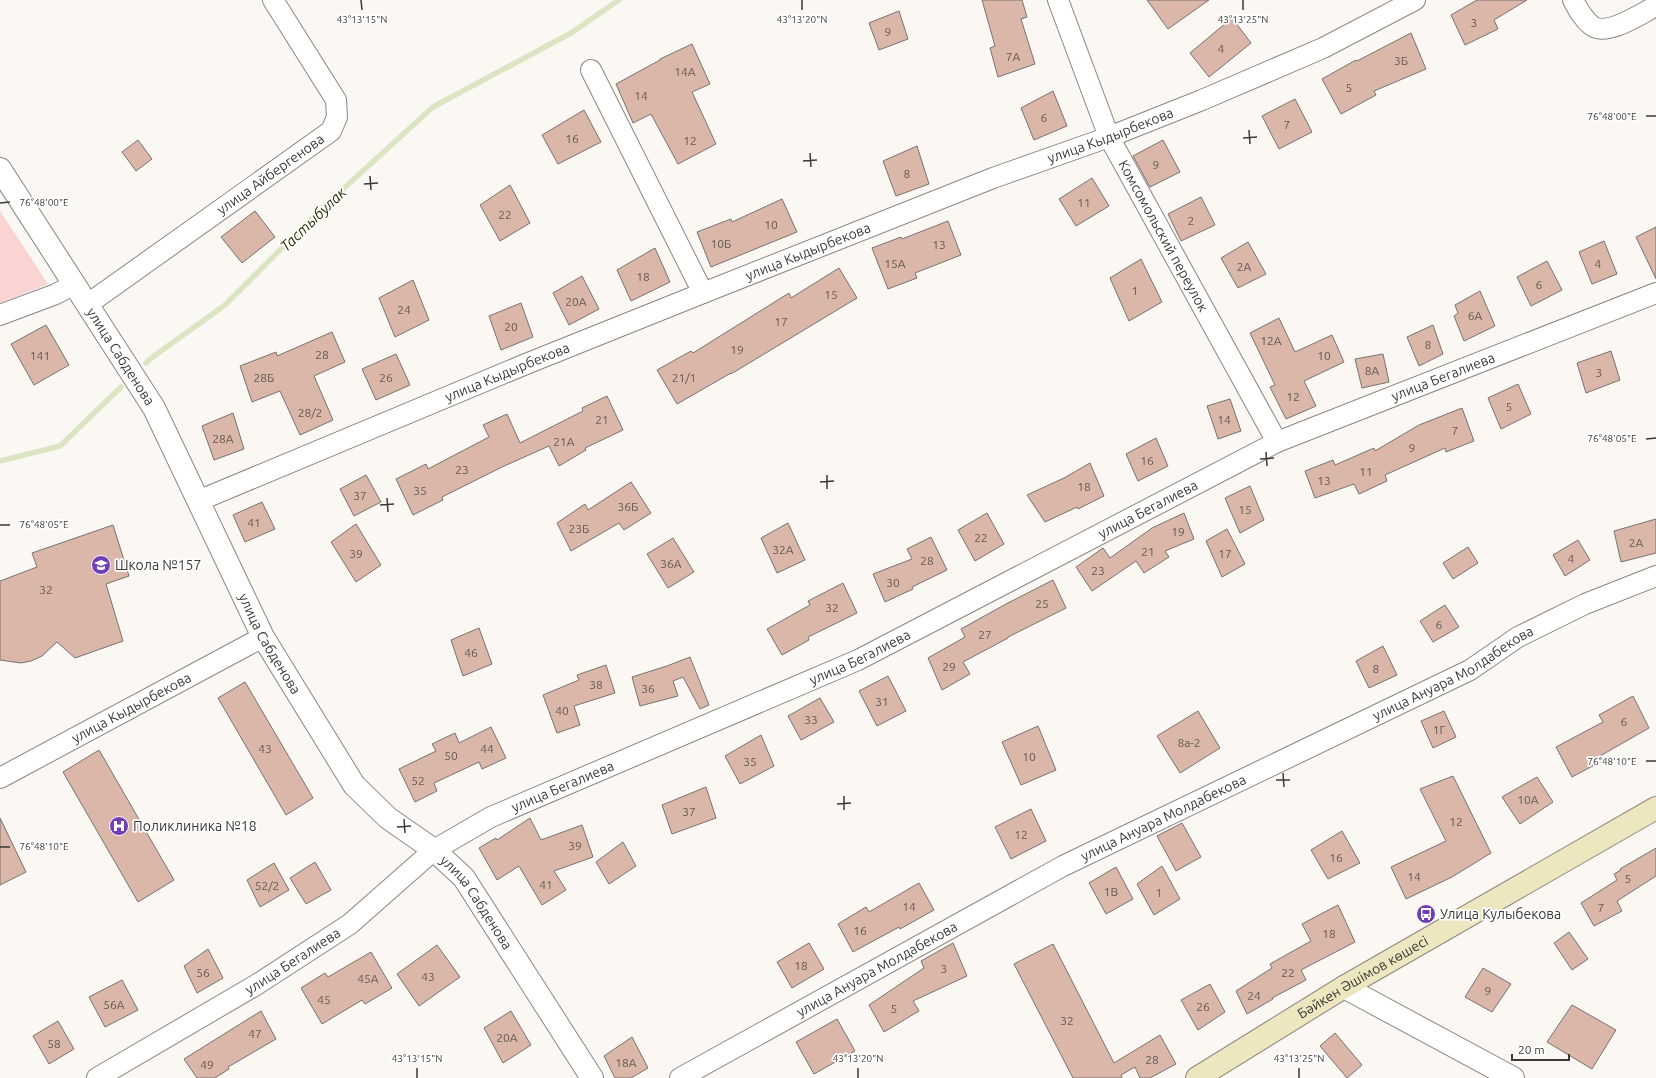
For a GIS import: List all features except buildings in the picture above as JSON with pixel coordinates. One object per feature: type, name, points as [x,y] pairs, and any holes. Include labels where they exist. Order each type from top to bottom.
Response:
[{"type":"main road","name":"Бәйкен Әшімов көшесі","points":[[1197,1078],[1344,987],[1656,808]]},
{"type":"street","name":"улица Айбергенова","points":[[88,304],[331,131],[337,118],[336,100],[273,0]]},
{"type":"street","name":"Комсомольский переулок","points":[[1058,0],[1110,137],[1277,442]]},
{"type":"street","name":"улица Кыдырбекова","points":[[198,501],[703,293],[993,178],[1110,137],[1324,48],[1415,0]]},
{"type":"street","points":[[1573,0],[1582,16],[1592,27],[1606,29],[1621,25],[1656,6]]},
{"type":"street","points":[[591,70],[703,293]]},
{"type":"street","name":"улица Сабденова","points":[[0,169],[154,408],[263,637],[354,784],[388,818],[434,850],[464,878],[592,1078]]},
{"type":"street","points":[[0,315],[56,294],[74,284]]},
{"type":"street","name":"улица Бегалиева","points":[[97,1078],[256,985],[350,924],[434,850],[491,817],[858,660],[1277,442],[1656,293]]},
{"type":"street","name":"улица Ануара Молдабекова","points":[[680,1078],[1063,866],[1470,670],[1518,637],[1585,604],[1656,576]]},
{"type":"street","name":"улица Кыдырбекова","points":[[0,778],[263,637]]},
{"type":"street","points":[[1344,987],[1513,1078]]},
{"type":"shaded area","points":[[0,211],[48,284],[0,303]]},
{"type":"waterway","name":"Тастыбулак","points":[[146,363],[225,305],[320,210],[433,107],[571,33],[619,0]]},
{"type":"waterway","name":"Тастыбулак","points":[[0,461],[60,446],[121,387]]},
{"type":"place","name":"Школа №157","points":[[101,565]]},
{"type":"place","name":"Поликлиника №18","points":[[119,826]]},
{"type":"place","name":"Улица Кулыбекова","points":[[1426,914]]}]
